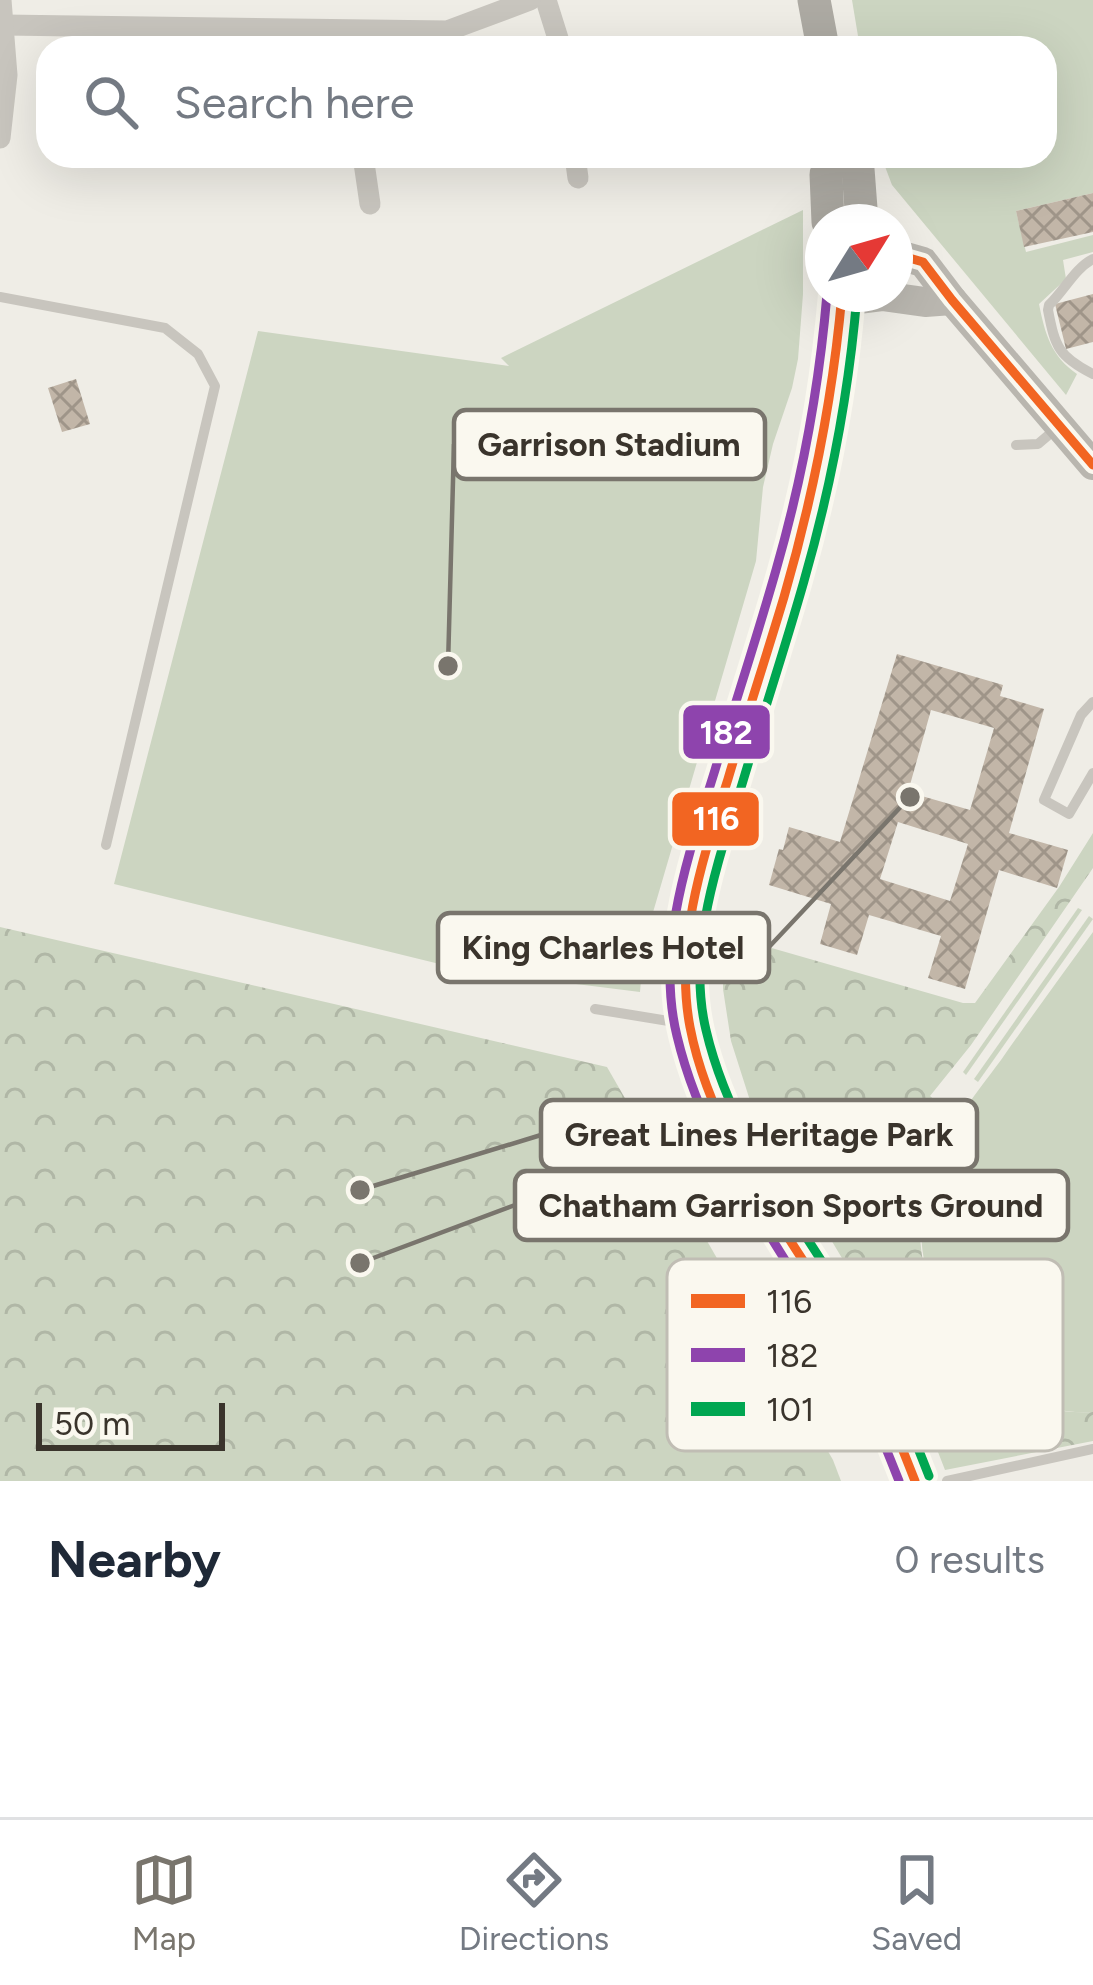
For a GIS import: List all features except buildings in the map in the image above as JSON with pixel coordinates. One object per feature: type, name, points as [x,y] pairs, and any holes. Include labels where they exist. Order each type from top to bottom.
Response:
[{"type":"main road","points":[[814,0],[821,36]]},
{"type":"main road","points":[[827,204],[830,168]]},
{"type":"main road","points":[[857,168],[861,204]]},
{"type":"main road","points":[[913,259],[923,262],[1093,465]]},
{"type":"main road","points":[[913,300],[952,300]]},
{"type":"main road","points":[[804,1259],[724,1123],[703,1075],[690,1024],[688,956],[698,884],[804,526],[830,403],[840,312]]},
{"type":"main road","points":[[902,1451],[915,1481]]},
{"type":"street","points":[[0,138],[7,75],[1,0]]},
{"type":"street","points":[[385,36],[447,31],[530,0]]},
{"type":"street","points":[[546,0],[557,36]]},
{"type":"street","points":[[4,25],[274,36]]},
{"type":"street","points":[[365,168],[370,204]]},
{"type":"lane","points":[[1093,259],[1083,264],[1048,310],[1059,350],[1093,374]]},
{"type":"lane","points":[[0,297],[165,328],[197,354],[215,386],[106,845]]},
{"type":"lane","points":[[1016,445],[1038,444],[1060,425]]},
{"type":"lane","points":[[1093,702],[1081,716],[1044,800],[1069,814],[1093,773]]},
{"type":"lane","points":[[595,1009],[690,1024]]},
{"type":"lane","points":[[947,1481],[1093,1448]]},
{"type":"green space","points":[[852,0],[1093,0],[1093,193],[1016,211],[1026,252],[1093,235],[1093,252],[1063,260],[1066,279],[1039,304],[1050,343],[1077,374],[1066,395],[913,210],[913,204],[892,185],[886,168],[1057,168],[1057,36],[858,36]]},
{"type":"green space","points":[[803,210],[798,359],[763,487],[756,561],[644,943],[640,992],[464,970],[114,884],[258,331],[509,366],[501,358]]},
{"type":"green space","points":[[1093,833],[1093,868],[971,1045],[930,1096],[958,1120],[921,1209],[922,1259],[843,1259],[753,1110],[731,1041],[723,989],[723,934],[975,1003]]},
{"type":"green space","points":[[1078,908],[1082,910],[966,1075],[963,1072]]},
{"type":"green space","points":[[1089,916],[1093,919],[978,1082],[974,1079]]},
{"type":"green space","points":[[0,927],[607,1067],[717,1259],[667,1259],[667,1451],[828,1451],[841,1481],[0,1481]]},
{"type":"green space","points":[[1093,932],[1093,1412],[1063,1411],[1063,1259],[924,1259],[921,1225],[926,1187],[948,1136]]},
{"type":"green space","points":[[1063,1410],[1093,1412],[1093,1441],[1063,1447]]},
{"type":"green space","points":[[938,1451],[1042,1451],[945,1470]]},
{"type":"transit line","name":"116","points":[[913,259],[923,262],[1093,465]]},
{"type":"transit line","name":"182","points":[[785,1259],[744,1194],[689,1078],[671,1002],[670,969],[678,901],[695,834],[794,502],[825,312]]},
{"type":"transit line","name":"116","points":[[802,1259],[756,1186],[716,1109],[690,1027],[686,964],[688,932],[709,839],[804,522],[840,312]]},
{"type":"transit line","name":"101","points":[[820,1259],[733,1110],[706,1030],[700,967],[708,904],[724,842],[823,510],[856,312]]},
{"type":"transit line","name":"182","points":[[887,1451],[899,1481]]},
{"type":"transit line","name":"116","points":[[903,1451],[915,1481]]},
{"type":"transit line","name":"101","points":[[919,1451],[929,1476]]},
{"type":"place","name":"Garrison Stadium","points":[[448,666]]},
{"type":"place","name":"King Charles Hotel","points":[[910,797]]},
{"type":"place","name":"Great Lines Heritage Park","points":[[360,1190]]},
{"type":"place","name":"Chatham Garrison Sports Ground","points":[[360,1263]]}]
